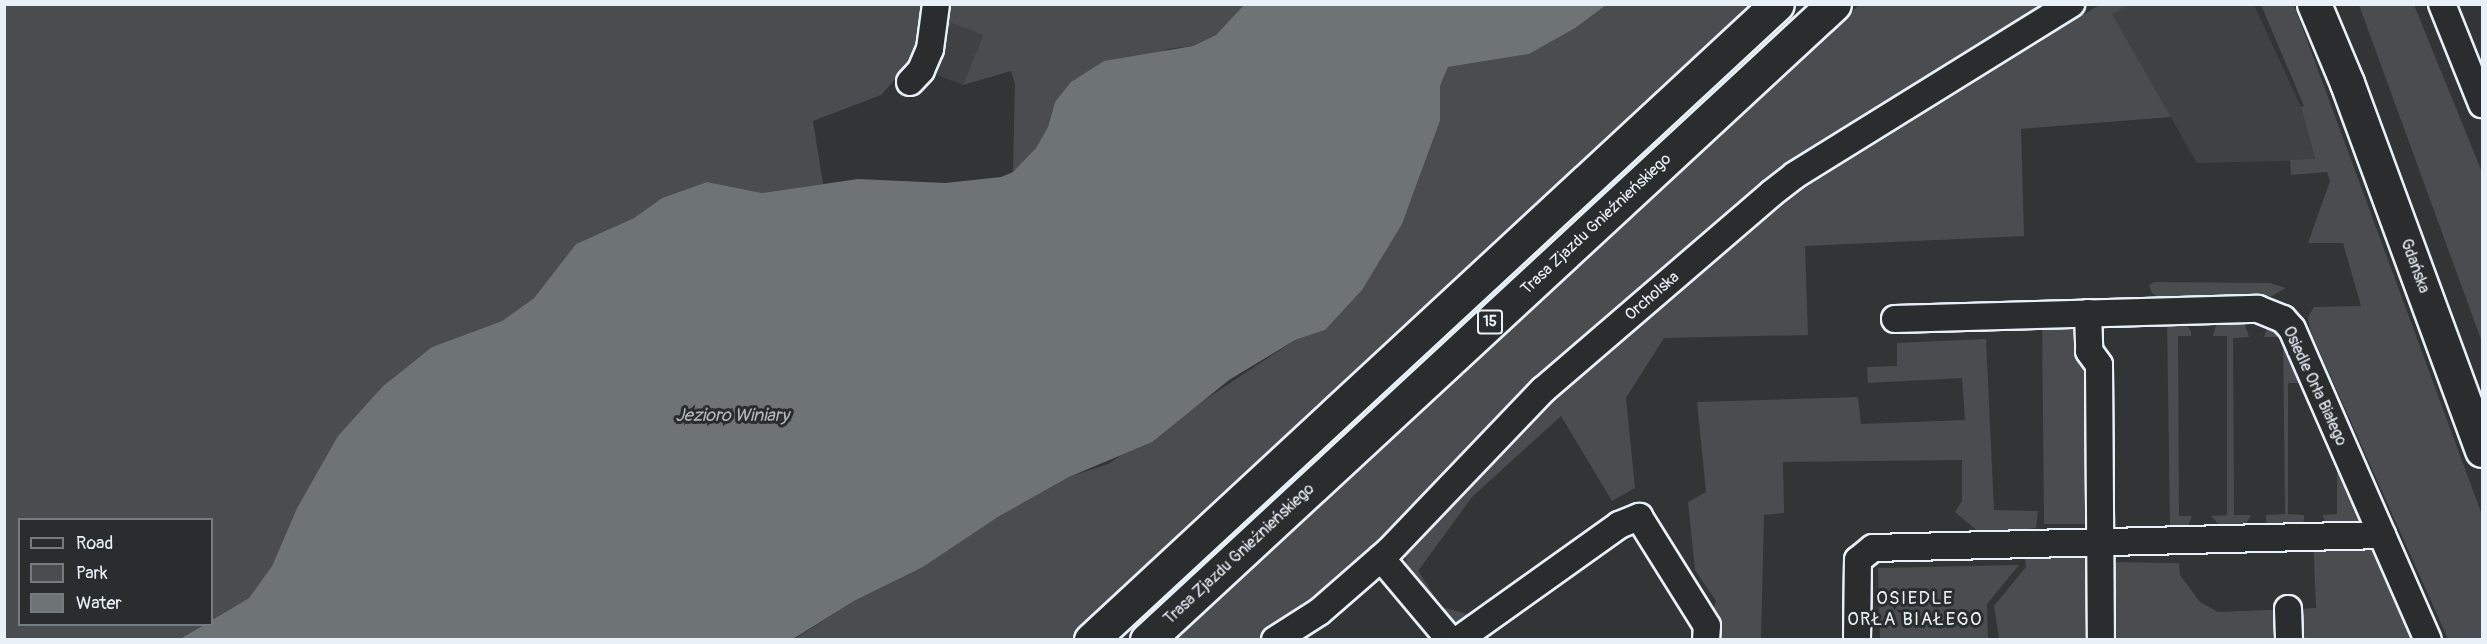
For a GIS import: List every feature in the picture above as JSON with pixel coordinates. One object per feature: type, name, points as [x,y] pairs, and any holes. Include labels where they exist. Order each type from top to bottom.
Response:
[{"type":"main road","name":"15","points":[[1090,639],[1777,4]]},
{"type":"main road","name":"Trasa Zjazdu Gnieźnieńskiego","points":[[1146,639],[1834,4]]},
{"type":"main road","name":"Gdańska","points":[[2314,4],[2347,83],[2482,445]]},
{"type":"main road","name":"Gdańska","points":[[2328,4],[2347,83]]},
{"type":"street","points":[[910,81],[921,70],[930,50],[936,4]]},
{"type":"street","name":"Orcholska","points":[[1275,639],[1319,612],[1381,558],[1543,390],[1772,193],[2071,4]]},
{"type":"street","points":[[2442,4],[2482,104]]},
{"type":"street","name":"Osiedle Orła Białego","points":[[1895,319],[2093,321],[2258,309],[2283,319],[2292,329],[2428,639]]},
{"type":"street","points":[[2093,321],[2090,351],[2099,365],[2101,639]]},
{"type":"street","points":[[1458,639],[1619,525],[1639,517],[1707,626],[1706,639]]},
{"type":"street","points":[[1857,639],[1858,560],[1873,548],[2382,535]]},
{"type":"street","points":[[1381,558],[1450,639]]},
{"type":"street","points":[[2288,609],[2289,639]]},
{"type":"shaded area","points":[[2128,5],[2254,5],[2301,107],[2315,160],[2197,163],[2111,13]]},
{"type":"shaded area","points":[[952,23],[983,35],[963,85],[932,73]]},
{"type":"green space","points":[[4,5],[931,5],[920,66],[912,60],[881,95],[813,121],[823,184],[762,193],[707,182],[662,198],[634,218],[576,244],[534,298],[502,321],[432,347],[383,386],[338,437],[297,508],[272,566],[249,598],[213,619],[213,518],[18,518],[18,626],[202,626],[180,640],[5,639]]},
{"type":"green space","points":[[949,5],[1245,5],[1216,35],[1193,46],[1167,49],[1055,102],[1048,128],[1036,148],[1013,172],[1015,84],[1011,71],[963,85],[983,35],[952,23],[930,72],[948,23]]},
{"type":"green space","points":[[1606,5],[1764,5],[1072,639],[793,640],[854,601],[923,567],[998,517],[1069,477],[1108,464],[1295,340],[1325,330],[1408,208],[1440,121],[1440,86],[1448,67],[1529,54]]},
{"type":"green space","points":[[1859,5],[2054,5],[1816,150],[1382,546],[1295,618],[1260,639],[1167,640],[1705,150]]},
{"type":"green space","points":[[2099,5],[2128,5],[2112,14],[2171,117],[2021,129],[2024,236],[1805,246],[1808,335],[1664,338],[1626,398],[1635,488],[1612,501],[1561,416],[1472,497],[1418,571],[1442,607],[1475,616],[1464,622],[1451,622],[1442,616],[1406,565],[1405,551],[1551,400],[1800,191]]},
{"type":"green space","points":[[2261,5],[2294,5],[2482,515],[2482,639],[2448,639],[2310,330],[2308,317],[2314,307],[2361,306],[2343,243],[2308,243],[2330,181],[2327,172],[2291,175],[2290,160],[2315,159],[2301,107],[2304,106]]},
{"type":"green space","points":[[2359,5],[2414,5],[2482,172],[2482,342]]},
{"type":"green space","points":[[2154,282],[2270,283],[2286,288],[2272,296],[2164,300],[2152,293],[2149,286]]},
{"type":"green space","points":[[2080,313],[2090,367],[2090,524],[2044,524],[2042,315]]},
{"type":"green space","points":[[2167,318],[2182,318],[2191,331],[2191,336],[2178,336],[2179,516],[2192,516],[2188,526],[2170,527]]},
{"type":"green space","points":[[2217,321],[2244,322],[2249,337],[2233,338],[2234,515],[2251,515],[2244,527],[2221,527],[2211,516],[2227,515],[2227,336],[2213,336]]},
{"type":"green space","points":[[2273,325],[2283,331],[2305,383],[2288,383],[2288,514],[2304,515],[2304,521],[2296,528],[2274,528],[2266,522],[2266,515],[2285,514],[2283,337],[2264,337],[2267,328]]},
{"type":"green space","points":[[1986,339],[1994,510],[2038,511],[2036,528],[1980,533],[1955,512],[1962,501],[1962,460],[1783,462],[1784,513],[1764,515],[1761,639],[1715,640],[1707,626],[1716,601],[1695,570],[1688,502],[1706,492],[1697,402],[1858,397],[1861,424],[1965,420],[1962,378],[1868,383],[1867,367],[1897,366],[1897,343]]},
{"type":"green space","points":[[2337,457],[2362,519],[2358,523],[2328,526],[2322,515],[2337,514]]},
{"type":"green space","points":[[2382,535],[2428,639],[2101,639],[2099,562],[2179,563],[2180,575],[2200,602],[2218,612],[2316,608],[2313,536]]},
{"type":"green space","points":[[2088,546],[2090,639],[1999,639],[1994,606],[2026,567],[2024,551]]},
{"type":"green space","points":[[2019,565],[1987,604],[1988,639],[1880,639],[1878,568]]},
{"type":"water","name":"Jezioro Winiary","points":[[1245,4],[1606,5],[1575,28],[1529,54],[1448,67],[1440,86],[1440,121],[1402,224],[1362,290],[1325,330],[1295,340],[1229,380],[1152,442],[1069,477],[998,517],[923,567],[854,601],[793,639],[180,639],[202,626],[213,626],[213,619],[249,598],[272,566],[297,508],[338,436],[383,386],[432,347],[502,321],[534,298],[576,244],[634,218],[662,198],[707,182],[762,193],[858,179],[945,183],[1001,177],[1013,172],[1036,148],[1048,127],[1055,102],[1071,82],[1104,61],[1193,46],[1216,35]]},
{"type":"district","name":"OSIEDLE ORŁA BIAŁEGO","points":[[1915,610]]}]
